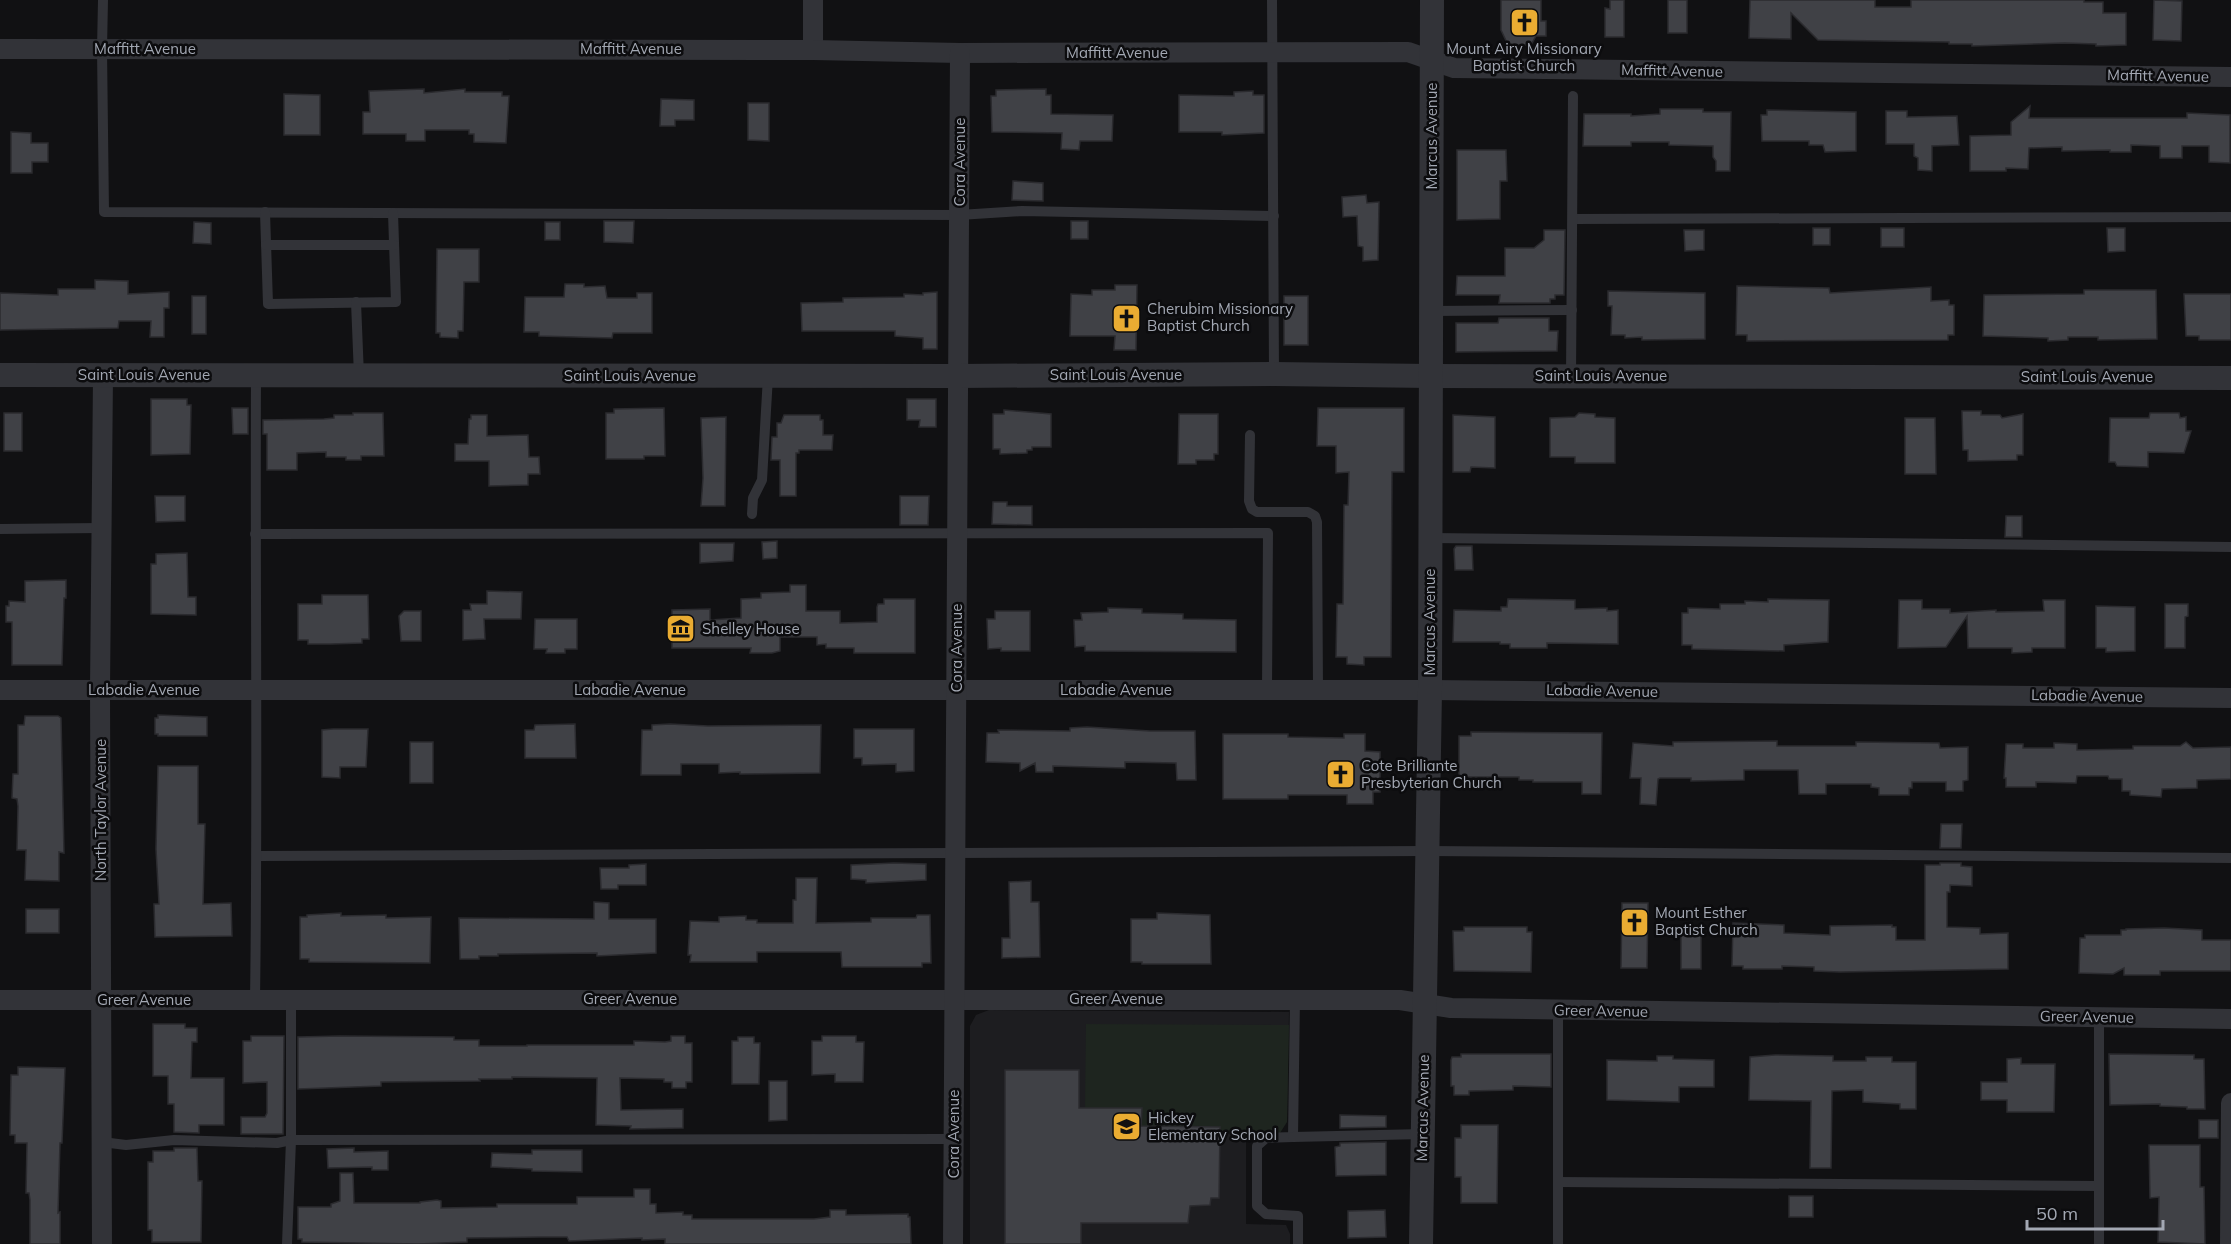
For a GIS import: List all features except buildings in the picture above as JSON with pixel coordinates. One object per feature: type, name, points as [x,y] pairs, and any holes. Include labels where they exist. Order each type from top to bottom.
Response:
[{"type":"street","points":[[813,0],[813,50]]},
{"type":"street","name":"Marcus Avenue","points":[[1421,1244],[1430,690],[1432,0]]},
{"type":"street","name":"Maffitt Avenue","points":[[0,49],[813,50],[960,53],[1408,52],[1454,68],[2231,77]]},
{"type":"street","name":"Cora Avenue","points":[[953,1244],[960,53]]},
{"type":"street","name":"Saint Louis Avenue","points":[[0,375],[1274,374],[2231,378]]},
{"type":"street","name":"North Taylor Avenue","points":[[102,1244],[100,690],[103,376]]},
{"type":"street","name":"Labadie Avenue","points":[[0,690],[1430,690],[2231,698]]},
{"type":"street","name":"Greer Avenue","points":[[0,1000],[1295,999],[1400,1000],[1451,1008],[2231,1019]]},
{"type":"street","points":[[2230,1244],[2231,1103]]},
{"type":"lane","points":[[103,0],[104,212],[959,215],[1022,211],[1274,216]]},
{"type":"lane","points":[[1272,0],[1274,374]]},
{"type":"lane","points":[[1571,376],[1573,96]]},
{"type":"lane","points":[[265,212],[268,304],[396,302],[393,213]]},
{"type":"lane","points":[[1573,219],[2231,217]]},
{"type":"lane","points":[[266,245],[394,245]]},
{"type":"lane","points":[[356,302],[359,376]]},
{"type":"lane","points":[[1431,311],[1572,310]]},
{"type":"lane","points":[[255,1000],[256,376]]},
{"type":"lane","points":[[752,514],[753,498],[762,480],[768,376]]},
{"type":"lane","points":[[1251,435],[1250,501],[1252,509],[1257,512],[1308,512],[1317,522],[1318,690]]},
{"type":"lane","points":[[0,529],[102,528]]},
{"type":"lane","points":[[255,534],[1268,533],[1268,690]]},
{"type":"lane","points":[[1430,538],[2231,547]]},
{"type":"lane","points":[[257,856],[1428,851],[2231,858]]},
{"type":"lane","points":[[1293,1137],[1295,999]]},
{"type":"lane","points":[[287,1244],[291,1140],[291,1000]]},
{"type":"lane","points":[[1558,1010],[1558,1244]]},
{"type":"lane","points":[[2099,1017],[2099,1244]]},
{"type":"lane","points":[[1298,1244],[1298,1216],[1266,1214],[1257,1206],[1257,1146],[1266,1138],[1423,1134]]},
{"type":"lane","points":[[102,1142],[126,1145],[174,1140],[277,1143],[291,1140],[954,1139]]},
{"type":"lane","points":[[1558,1182],[2099,1186]]},
{"type":"shaded area","name":"Hickey Elementary School","points":[[989,1010],[1289,1012],[1287,1122],[1246,1133],[1246,1224],[1286,1225],[1290,1234],[1290,1244],[970,1244],[970,1026],[976,1015]]},
{"type":"shaded area","points":[[1086,1024],[1289,1025],[1287,1122],[1280,1133],[1220,1133],[1220,1127],[1141,1126],[1141,1108],[1085,1108]]},
{"type":"place","name":"Mount Airy Missionary Baptist Church","points":[[1524,22]]},
{"type":"place","name":"Cherubim Missionary Baptist Church","points":[[1126,318]]},
{"type":"place","name":"Shelley House","points":[[681,629]]},
{"type":"place","name":"Cote Brilliante Presbyterian Church","points":[[1340,775]]},
{"type":"place","name":"Mount Esther Baptist Church","points":[[1634,922]]},
{"type":"place","name":"Hickey Elementary School","points":[[1127,1127]]}]
